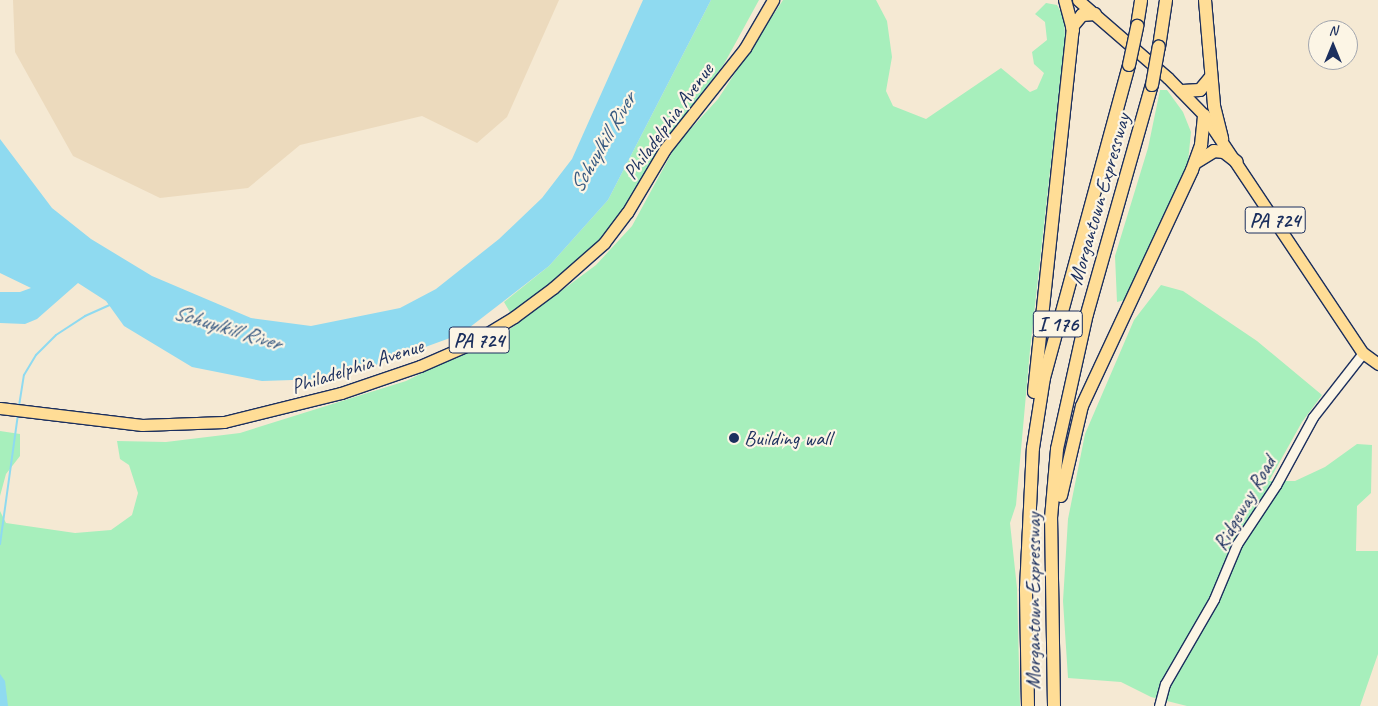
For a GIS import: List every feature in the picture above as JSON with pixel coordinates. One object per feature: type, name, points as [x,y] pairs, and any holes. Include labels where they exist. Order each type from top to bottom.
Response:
[{"type":"highway","points":[[1026,589],[1024,495],[1072,26],[1066,0]]},
{"type":"highway","name":"Morgantown Expressway","points":[[1028,706],[1026,589],[1032,456],[1044,378],[1129,65],[1141,0]]},
{"type":"highway","name":"Morgantown Expressway","points":[[1054,706],[1051,518],[1057,449],[1069,383],[1152,85],[1160,46],[1166,0]]},
{"type":"highway","points":[[1205,0],[1211,77],[1222,139]]},
{"type":"highway","points":[[1072,26],[1082,15],[1095,14]]},
{"type":"highway","points":[[1182,91],[1200,90],[1211,77]]},
{"type":"highway","points":[[1052,588],[1061,489],[1082,406],[1194,163],[1202,138],[1204,115]]},
{"type":"highway","points":[[1194,163],[1214,151],[1224,152],[1237,162]]},
{"type":"main road","name":"Philadelphia Avenue","points":[[3,409],[38,415],[169,426],[236,420],[372,383],[445,356],[488,335],[553,288],[604,243],[627,213],[665,149],[745,48],[772,0]]},
{"type":"main road","name":"PA 724","points":[[1078,0],[1182,91],[1204,115],[1222,139],[1363,353],[1378,364]]},
{"type":"street","name":"Ridgeway Road","points":[[1159,706],[1165,684],[1214,599],[1237,544],[1276,485],[1313,417],[1363,353]]},
{"type":"shaded area","points":[[13,0],[559,0],[507,117],[477,143],[422,116],[300,145],[248,188],[160,198],[73,156],[15,52]]},
{"type":"green space","points":[[711,0],[759,0],[724,64],[663,145],[621,213],[592,249],[511,314],[504,302],[549,266],[608,200]]},
{"type":"green space","points":[[783,0],[876,0],[887,21],[892,57],[886,91],[893,106],[926,119],[1001,68],[1030,92],[1037,89],[1044,73],[1034,64],[1032,52],[1047,40],[1045,22],[1035,14],[1046,3],[1057,5],[1064,18],[1065,37],[1030,350],[1016,505],[1010,523],[1017,588],[1020,706],[0,706],[0,511],[6,523],[75,533],[111,530],[132,515],[138,493],[129,465],[120,459],[117,441],[166,442],[240,433],[406,381],[510,329],[596,265],[632,226],[676,145],[718,99]]},
{"type":"green space","points":[[1160,90],[1167,90],[1183,112],[1191,132],[1188,162],[1125,300],[1117,302],[1115,256],[1148,148]]},
{"type":"green space","points":[[1161,285],[1183,291],[1257,341],[1322,395],[1302,422],[1269,481],[1295,481],[1325,467],[1357,444],[1372,445],[1371,493],[1357,506],[1356,551],[1378,551],[1378,654],[1360,706],[1187,706],[1151,697],[1121,682],[1068,678],[1063,601],[1068,519],[1085,434],[1134,320]]},
{"type":"green space","points":[[0,431],[20,434],[20,456],[6,474],[0,496]]},
{"type":"water","name":"Schuylkill River","points":[[643,0],[711,0],[608,200],[549,266],[461,334],[373,366],[323,379],[262,381],[192,367],[124,326],[106,301],[78,283],[37,319],[25,324],[0,323],[0,292],[20,292],[31,288],[0,273],[0,139],[52,208],[91,239],[152,276],[251,318],[311,326],[400,308],[436,289],[499,239],[542,198],[572,159]]},
{"type":"water","points":[[0,674],[5,681],[8,706],[0,706]]},
{"type":"waterway","points":[[19,406],[24,375],[36,355],[56,335],[85,316],[110,305]]},
{"type":"waterway","points":[[0,544],[18,415]]},
{"type":"place","name":"Building wall","points":[[734,438]]}]
